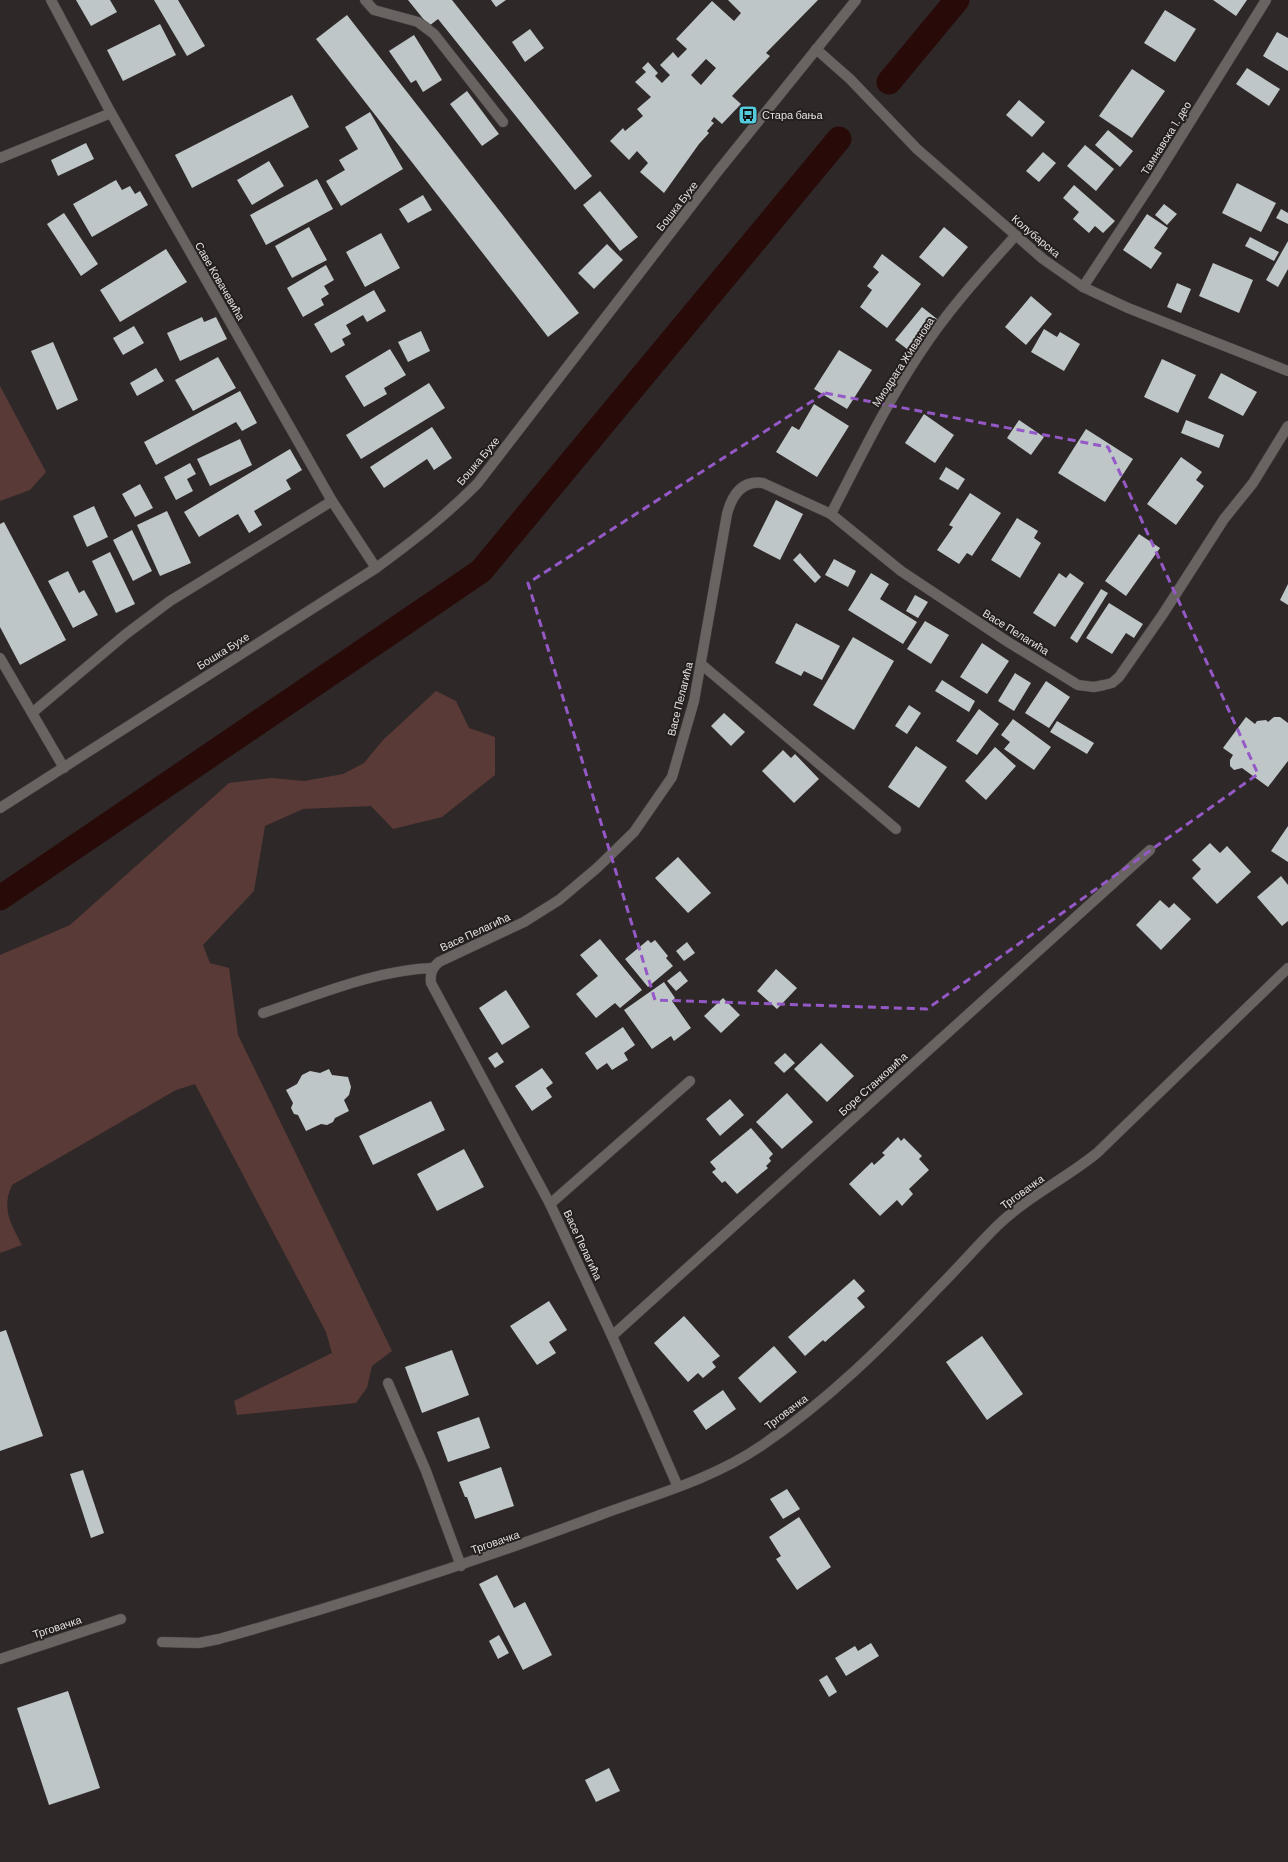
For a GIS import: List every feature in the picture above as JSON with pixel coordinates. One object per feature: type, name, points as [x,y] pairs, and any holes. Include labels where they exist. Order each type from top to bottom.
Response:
[{"type":"street","name":"Саве Ковачевића","points":[[51,0],[111,113],[332,501],[376,568]]},
{"type":"street","points":[[365,0],[374,10],[418,22],[434,34],[503,122]]},
{"type":"street","name":"Бошка Бухе","points":[[0,808],[376,568],[427,531],[477,484],[719,170],[856,0]]},
{"type":"street","name":"Тамнавска 1. део","points":[[1083,287],[1155,178],[1266,0]]},
{"type":"street","name":"Колубарска","points":[[816,49],[850,79],[917,149],[1043,259],[1083,287],[1134,311],[1288,371]]},
{"type":"street","points":[[0,158],[111,113]]},
{"type":"street","name":"Миодрага Живанова","points":[[831,514],[891,401],[920,352],[959,300],[1016,235]]},
{"type":"street","name":"Васе Пелагића","points":[[678,1487],[612,1336],[550,1204],[434,990],[430,975],[433,968],[439,962],[524,922],[559,900],[597,868],[634,832],[672,777],[694,701],[727,514],[735,494],[740,488],[751,482],[763,482],[831,514],[901,571],[1008,642],[1078,685],[1094,687],[1112,683],[1123,671],[1164,614],[1224,519],[1253,483],[1288,426]]},
{"type":"street","points":[[32,713],[126,634],[170,601],[332,501]]},
{"type":"street","points":[[0,658],[64,768]]},
{"type":"street","points":[[701,664],[896,829]]},
{"type":"street","name":"Боре Станковића","points":[[612,1336],[1150,850]]},
{"type":"street","points":[[263,1013],[356,982],[414,968],[433,968]]},
{"type":"street","name":"Трговачка","points":[[162,1642],[199,1643],[219,1639],[461,1566],[678,1487],[740,1459],[834,1391],[936,1291],[998,1225],[1022,1204],[1079,1167],[1097,1153],[1288,968]]},
{"type":"street","points":[[550,1204],[690,1081]]},
{"type":"street","points":[[388,1383],[426,1471],[461,1566]]},
{"type":"street","name":"Трговачка","points":[[0,1659],[121,1619]]},
{"type":"highlighted area","points":[[825,393],[1108,447],[1258,774],[927,1009],[655,1000],[528,583]]},
{"type":"shaded area","points":[[0,386],[46,472],[30,490],[0,501]]},
{"type":"shaded area","points":[[436,691],[456,701],[469,728],[495,737],[495,775],[442,817],[393,829],[371,806],[303,809],[265,826],[254,891],[203,945],[210,963],[229,968],[238,1035],[392,1351],[372,1366],[367,1388],[356,1403],[237,1415],[234,1401],[332,1353],[326,1332],[195,1084],[176,1090],[12,1185],[7,1202],[7,1209],[11,1223],[22,1245],[0,1253],[0,955],[70,925],[229,783],[271,778],[304,781],[343,774],[364,763],[383,740]]},
{"type":"building","points":[[76,0],[110,0],[117,12],[91,26]]},
{"type":"building","points":[[154,0],[178,0],[205,46],[187,56]]},
{"type":"building","points":[[408,0],[452,0],[592,176],[575,190],[438,19],[429,26]]},
{"type":"building","points":[[491,0],[506,0],[496,7]]},
{"type":"building","points":[[728,0],[818,0],[766,53],[770,56],[732,96],[741,104],[722,124],[714,117],[711,121],[714,123],[707,131],[709,133],[699,144],[664,193],[640,172],[648,163],[637,151],[629,160],[610,141],[623,128],[625,131],[643,116],[637,109],[651,97],[635,82],[646,72],[642,68],[648,62],[658,73],[655,76],[662,83],[670,75],[660,65],[673,52],[678,58],[687,49],[676,39],[712,1],[734,21],[741,13]],"holes":[[[706,59],[716,68],[701,85],[691,75]]]},
{"type":"building","points":[[1213,0],[1247,0],[1236,16]]},
{"type":"building","points":[[1165,10],[1196,29],[1175,62],[1144,43]]},
{"type":"building","points":[[347,15],[579,313],[548,337],[316,39]]},
{"type":"building","points":[[160,24],[176,55],[123,81],[107,50]]},
{"type":"building","points":[[530,29],[544,48],[525,62],[512,42]]},
{"type":"building","points":[[1277,32],[1288,38],[1288,71],[1263,56]]},
{"type":"building","points":[[414,35],[442,80],[423,92],[416,80],[411,83],[389,51]]},
{"type":"building","points":[[1247,68],[1280,89],[1269,106],[1236,84]]},
{"type":"building","points":[[1132,69],[1165,91],[1132,138],[1099,116]]},
{"type":"building","points":[[467,91],[499,134],[482,146],[450,104]]},
{"type":"building","points":[[292,95],[309,127],[192,188],[175,155]]},
{"type":"building","points":[[1019,100],[1045,122],[1032,137],[1006,115]]},
{"type":"building","points":[[370,112],[403,169],[341,206],[326,181],[345,170],[339,160],[358,149],[345,127]]},
{"type":"building","points":[[1108,130],[1133,151],[1120,167],[1095,145]]},
{"type":"building","points":[[86,143],[94,159],[58,176],[51,160]]},
{"type":"building","points":[[1085,145],[1114,169],[1096,191],[1067,166]]},
{"type":"building","points":[[1043,152],[1056,163],[1039,182],[1026,171]]},
{"type":"building","points":[[269,161],[284,186],[252,205],[237,180]]},
{"type":"building","points":[[317,179],[333,209],[266,245],[250,215]]},
{"type":"building","points":[[116,180],[122,190],[130,186],[135,194],[140,191],[148,205],[92,237],[73,204]]},
{"type":"building","points":[[1237,183],[1276,203],[1261,232],[1222,213]]},
{"type":"building","points":[[1074,185],[1115,221],[1103,233],[1095,226],[1089,233],[1073,219],[1079,212],[1063,198]]},
{"type":"building","points":[[600,191],[638,237],[620,251],[583,205]]},
{"type":"building","points":[[423,195],[432,210],[408,223],[399,209]]},
{"type":"building","points":[[1164,204],[1177,214],[1167,225],[1155,215]]},
{"type":"building","points":[[1281,209],[1288,213],[1288,224],[1276,218]]},
{"type":"building","points":[[64,213],[98,264],[81,276],[47,224]]},
{"type":"building","points":[[1147,214],[1168,228],[1154,248],[1162,253],[1151,269],[1123,250]]},
{"type":"building","points":[[309,227],[327,260],[292,278],[275,246]]},
{"type":"building","points":[[944,227],[968,247],[943,277],[919,257]]},
{"type":"building","points":[[381,233],[400,268],[365,287],[346,252]]},
{"type":"building","points":[[1250,237],[1279,252],[1274,261],[1245,246]]},
{"type":"building","points":[[1288,241],[1288,269],[1278,287],[1266,280]]},
{"type":"building","points":[[607,244],[623,260],[594,289],[578,273]]},
{"type":"building","points":[[166,249],[187,282],[120,322],[100,290]]},
{"type":"building","points":[[882,254],[921,284],[887,328],[860,307],[872,290],[867,286],[879,272],[873,267]]},
{"type":"building","points":[[1213,263],[1253,280],[1239,313],[1199,296]]},
{"type":"building","points":[[326,265],[334,280],[324,286],[329,294],[321,299],[324,305],[303,317],[287,288]]},
{"type":"building","points":[[1177,283],[1191,289],[1181,313],[1167,307]]},
{"type":"building","points":[[374,290],[386,311],[367,322],[363,315],[346,325],[351,334],[342,339],[345,345],[331,353],[314,324]]},
{"type":"building","points":[[1031,296],[1052,314],[1026,345],[1005,327]]},
{"type":"building","points":[[922,307],[937,319],[911,352],[895,340]]},
{"type":"building","points":[[202,317],[204,322],[216,317],[227,339],[180,361],[167,333]]},
{"type":"building","points":[[134,326],[144,343],[123,355],[113,338]]},
{"type":"building","points":[[1044,329],[1057,337],[1060,332],[1080,344],[1064,371],[1031,352]]},
{"type":"building","points":[[421,331],[430,351],[408,362],[398,342]]},
{"type":"building","points":[[53,342],[78,400],[57,410],[31,351]]},
{"type":"building","points":[[390,349],[406,375],[384,388],[387,394],[364,407],[345,376]]},
{"type":"building","points":[[839,350],[872,370],[847,409],[814,389]]},
{"type":"building","points":[[218,357],[236,388],[193,411],[175,380]]},
{"type":"building","points":[[1162,359],[1196,375],[1178,413],[1144,397]]},
{"type":"building","points":[[156,368],[164,381],[137,396],[130,383]]},
{"type":"building","points":[[1221,373],[1257,392],[1243,416],[1208,398]]},
{"type":"building","points":[[429,383],[445,408],[361,459],[346,435]]},
{"type":"building","points":[[240,391],[257,423],[242,431],[236,422],[156,465],[144,442]]},
{"type":"building","points":[[814,404],[849,426],[817,477],[776,452],[792,426],[799,430]]},
{"type":"building","points":[[924,414],[954,435],[935,463],[905,443]]},
{"type":"building","points":[[1019,420],[1044,437],[1031,455],[1007,438]]},
{"type":"building","points":[[1186,420],[1224,435],[1219,448],[1181,433]]},
{"type":"building","points":[[432,427],[452,458],[434,470],[427,459],[384,488],[370,467]]},
{"type":"building","points":[[1086,429],[1133,459],[1105,502],[1058,473]]},
{"type":"building","points":[[240,439],[252,465],[210,486],[197,459]]},
{"type":"building","points":[[290,449],[302,470],[286,480],[291,489],[254,511],[262,525],[249,533],[238,514],[199,537],[184,512]]},
{"type":"building","points":[[1181,457],[1202,472],[1196,480],[1204,486],[1176,525],[1147,504]]},
{"type":"building","points":[[190,463],[196,474],[187,479],[193,491],[176,500],[164,477]]},
{"type":"building","points":[[946,467],[965,479],[958,490],[939,479]]},
{"type":"building","points":[[140,484],[153,508],[135,517],[122,494]]},
{"type":"building","points":[[970,493],[1001,513],[972,556],[967,553],[959,564],[937,550],[953,527],[949,525]]},
{"type":"building","points":[[776,500],[803,514],[780,560],[753,546]]},
{"type":"building","points":[[94,506],[108,537],[87,547],[73,516]]},
{"type":"building","points":[[167,511],[191,563],[160,576],[137,525]]},
{"type":"building","points":[[1017,518],[1038,531],[1034,538],[1041,543],[1020,578],[991,560]]},
{"type":"building","points":[[4,522],[66,640],[20,665],[0,627],[0,524]]},
{"type":"building","points":[[132,530],[152,571],[133,581],[113,540]]},
{"type":"building","points":[[1139,534],[1160,548],[1126,596],[1105,581]]},
{"type":"building","points":[[110,552],[135,604],[116,613],[92,561]]},
{"type":"building","points":[[800,553],[821,577],[815,583],[793,560]]},
{"type":"building","points":[[834,559],[856,571],[848,587],[825,575]]},
{"type":"building","points":[[68,571],[79,593],[84,590],[98,615],[73,628],[48,581]]},
{"type":"building","points":[[871,573],[889,584],[880,599],[917,622],[903,644],[848,610]]},
{"type":"building","points":[[1059,573],[1066,578],[1070,573],[1084,583],[1055,627],[1033,613]]},
{"type":"building","points":[[1288,584],[1288,605],[1280,600]]},
{"type":"building","points":[[1101,589],[1108,593],[1077,643],[1070,638]]},
{"type":"building","points":[[915,595],[928,602],[918,618],[906,611]]},
{"type":"building","points":[[1109,603],[1143,624],[1134,638],[1126,633],[1112,654],[1086,638]]},
{"type":"building","points":[[925,621],[949,635],[931,664],[907,649]]},
{"type":"building","points":[[796,623],[840,646],[822,680],[804,671],[801,676],[775,663]]},
{"type":"building","points":[[853,637],[894,661],[854,730],[813,705]]},
{"type":"building","points":[[982,643],[1009,661],[987,694],[960,677]]},
{"type":"building","points":[[1015,673],[1031,683],[1014,711],[998,701]]},
{"type":"building","points":[[942,680],[975,701],[969,712],[935,691]]},
{"type":"building","points":[[1046,681],[1070,697],[1049,728],[1025,713]]},
{"type":"building","points":[[909,705],[921,713],[907,734],[895,726]]},
{"type":"building","points":[[979,709],[999,724],[977,755],[956,741]]},
{"type":"building","points":[[724,713],[745,732],[731,746],[711,726]]},
{"type":"building","points":[[1246,717],[1255,724],[1257,721],[1266,720],[1268,722],[1274,717],[1280,717],[1288,723],[1288,761],[1268,787],[1242,768],[1234,770],[1230,766],[1230,760],[1233,755],[1223,748]]},
{"type":"building","points":[[1013,719],[1051,747],[1034,770],[1004,749],[1010,742],[1001,735]]},
{"type":"building","points":[[1057,721],[1094,743],[1087,754],[1050,732]]},
{"type":"building","points":[[916,746],[947,767],[919,808],[888,787]]},
{"type":"building","points":[[995,747],[1016,766],[986,800],[965,781]]},
{"type":"building","points":[[783,750],[791,758],[795,754],[819,779],[794,803],[762,771]]},
{"type":"building","points":[[1288,826],[1288,862],[1271,851]]},
{"type":"building","points":[[1210,843],[1220,853],[1227,846],[1251,872],[1217,904],[1192,878],[1201,869],[1192,860]]},
{"type":"building","points":[[678,857],[711,893],[688,913],[655,878]]},
{"type":"building","points":[[1281,876],[1288,885],[1288,921],[1282,926],[1257,897]]},
{"type":"building","points":[[1160,900],[1169,908],[1174,903],[1191,919],[1161,950],[1136,925]]},
{"type":"building","points":[[600,939],[642,990],[620,1008],[615,1003],[596,1018],[576,994],[598,976],[580,955]]},
{"type":"building","points":[[648,940],[651,943],[655,940],[668,956],[666,958],[673,966],[648,987],[625,959]]},
{"type":"building","points":[[687,942],[695,953],[684,961],[676,951]]},
{"type":"building","points":[[776,969],[797,988],[777,1009],[757,991]]},
{"type":"building","points":[[680,971],[688,981],[676,991],[667,981]]},
{"type":"building","points":[[664,982],[675,998],[672,1001],[691,1028],[674,1041],[671,1036],[652,1049],[624,1010]]},
{"type":"building","points":[[506,990],[530,1027],[502,1045],[479,1008]]},
{"type":"building","points":[[723,998],[740,1015],[721,1033],[704,1016]]},
{"type":"building","points":[[623,1027],[635,1045],[624,1053],[628,1060],[612,1070],[607,1063],[597,1070],[585,1053]]},
{"type":"building","points":[[821,1043],[854,1076],[827,1102],[794,1069]]},
{"type":"building","points":[[497,1052],[504,1062],[495,1068],[488,1058]]},
{"type":"building","points":[[785,1053],[795,1063],[784,1073],[774,1063]]},
{"type":"building","points":[[542,1068],[553,1083],[546,1088],[552,1097],[532,1111],[515,1086]]},
{"type":"building","points":[[329,1069],[332,1075],[348,1077],[351,1087],[349,1095],[344,1100],[349,1111],[335,1118],[333,1122],[327,1125],[321,1124],[306,1131],[298,1115],[294,1114],[291,1108],[293,1103],[286,1090],[297,1084],[302,1075],[310,1071],[320,1073]]},
{"type":"building","points":[[787,1093],[813,1122],[782,1149],[756,1122]]},
{"type":"building","points":[[730,1099],[744,1115],[720,1136],[706,1119]]},
{"type":"building","points":[[431,1101],[445,1130],[373,1165],[359,1136]]},
{"type":"building","points":[[751,1128],[773,1154],[769,1158],[771,1161],[766,1166],[768,1168],[737,1194],[725,1181],[722,1183],[712,1172],[716,1169],[710,1162]]},
{"type":"building","points":[[898,1137],[901,1141],[904,1138],[922,1156],[919,1159],[929,1170],[909,1189],[913,1194],[902,1206],[897,1200],[880,1216],[849,1184],[872,1162],[874,1165],[885,1155],[882,1153]]},
{"type":"building","points":[[464,1149],[484,1187],[437,1211],[417,1174]]},
{"type":"building","points":[[854,1279],[865,1291],[857,1298],[865,1307],[825,1342],[823,1340],[805,1356],[788,1337]]},
{"type":"building","points":[[549,1301],[567,1330],[549,1342],[556,1353],[537,1365],[510,1326]]},
{"type":"building","points":[[684,1316],[720,1356],[712,1362],[716,1367],[703,1378],[698,1373],[688,1382],[654,1343]]},
{"type":"building","points":[[6,1330],[43,1436],[0,1451],[0,1332]]},
{"type":"building","points":[[982,1336],[1023,1394],[987,1420],[946,1362]]},
{"type":"building","points":[[774,1346],[797,1372],[760,1403],[738,1378]]},
{"type":"building","points":[[452,1350],[469,1395],[422,1413],[405,1367]]},
{"type":"building","points":[[723,1390],[736,1409],[706,1430],[693,1411]]},
{"type":"building","points":[[479,1417],[490,1448],[448,1462],[437,1432]]},
{"type":"building","points":[[501,1467],[514,1506],[475,1519],[467,1497],[465,1497],[459,1482]]},
{"type":"building","points":[[83,1470],[104,1533],[91,1538],[70,1474]]},
{"type":"building","points":[[787,1489],[800,1509],[783,1519],[770,1499]]},
{"type":"building","points":[[799,1517],[831,1567],[797,1590],[776,1559],[781,1556],[769,1537]]},
{"type":"building","points":[[497,1575],[514,1608],[525,1602],[552,1655],[523,1670],[479,1584]]},
{"type":"building","points":[[499,1635],[509,1653],[498,1659],[489,1641]]},
{"type":"building","points":[[871,1643],[879,1656],[846,1676],[835,1658],[855,1646],[858,1651]]},
{"type":"building","points":[[827,1675],[837,1692],[829,1697],[819,1680]]},
{"type":"building","points":[[68,1691],[100,1788],[49,1805],[17,1708]]},
{"type":"building","points":[[609,1768],[620,1791],[596,1802],[585,1780]]},
{"type":"waterway","points":[[889,82],[957,0]]},
{"type":"waterway","points":[[0,898],[481,571],[839,139]]},
{"type":"place","name":"Стара бања","points":[[748,115]]}]
